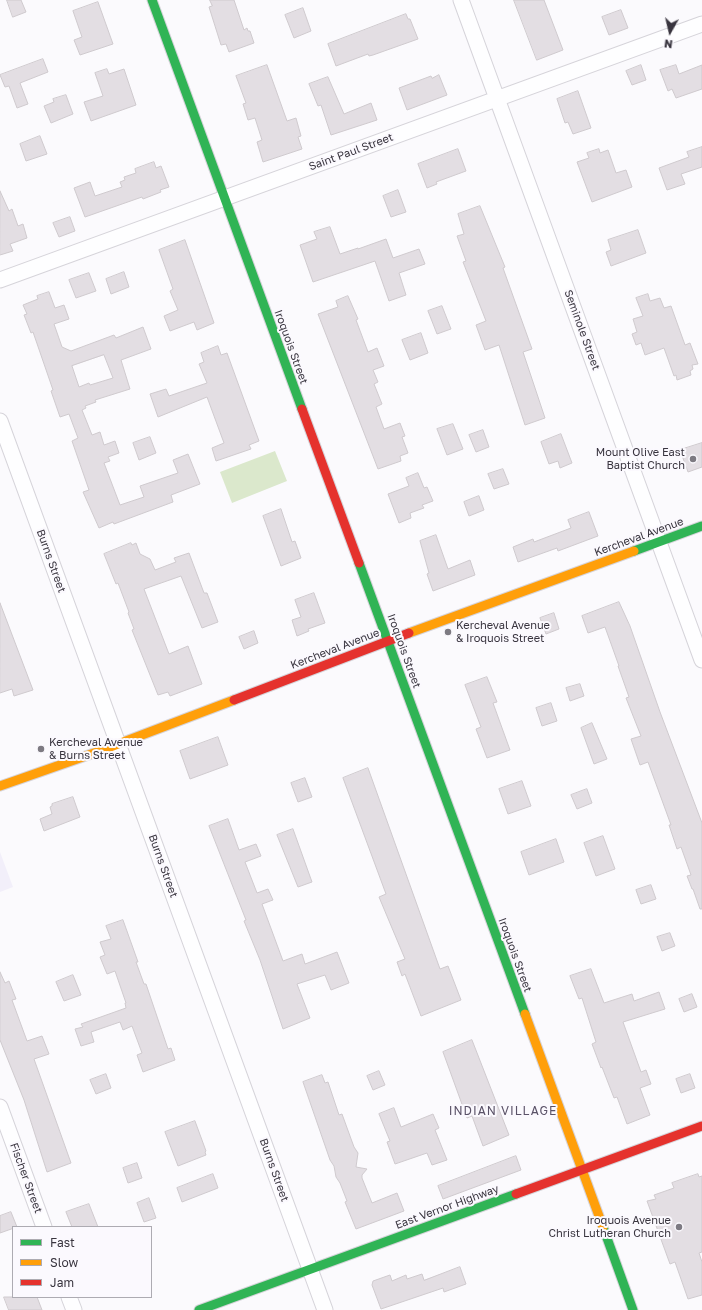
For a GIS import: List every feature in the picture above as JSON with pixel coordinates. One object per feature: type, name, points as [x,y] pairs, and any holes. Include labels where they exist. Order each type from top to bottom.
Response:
[{"type":"street","name":"Iroquois Street","points":[[152,0],[223,198],[388,642],[633,1310]]},
{"type":"street","name":"Seminole Street","points":[[461,0],[702,660]]},
{"type":"street","name":"Saint Paul Street","points":[[0,280],[702,24]]},
{"type":"street","name":"Burns Street","points":[[0,421],[325,1310]]},
{"type":"street","name":"Kercheval Avenue","points":[[0,786],[118,744],[702,526]]},
{"type":"street","name":"Fischer Street","points":[[0,1107],[44,1226]]},
{"type":"street","name":"East Vernor Highway","points":[[199,1310],[702,1126]]},
{"type":"street","points":[[69,1298],[74,1310]]},
{"type":"shaded area","points":[[0,852],[13,887],[0,892]]},
{"type":"green space","points":[[275,451],[287,481],[232,503],[220,472]]},
{"type":"building","points":[[7,0],[21,0],[26,12],[13,17]]},
{"type":"building","points":[[210,0],[234,0],[244,30],[247,28],[248,31],[250,31],[254,43],[229,52],[226,44],[221,45],[209,7],[212,6]]},
{"type":"building","points":[[514,0],[544,0],[563,50],[537,60]]},
{"type":"building","points":[[98,2],[113,44],[80,55],[74,40],[82,37],[73,11]]},
{"type":"building","points":[[303,8],[311,31],[294,38],[285,15]]},
{"type":"building","points":[[621,10],[628,28],[609,35],[602,17]]},
{"type":"building","points":[[406,14],[408,19],[410,19],[418,39],[373,55],[369,56],[368,54],[336,66],[328,44]]},
{"type":"building","points":[[43,59],[48,72],[20,83],[28,104],[17,108],[9,86],[5,87],[0,75]]},
{"type":"building","points":[[267,65],[287,121],[296,118],[301,136],[298,137],[302,149],[263,162],[257,142],[262,140],[255,118],[248,120],[243,104],[246,103],[236,76]]},
{"type":"building","points":[[641,65],[646,80],[632,85],[626,71]]},
{"type":"building","points":[[676,65],[679,74],[702,65],[702,89],[676,98],[672,89],[668,91],[660,70]]},
{"type":"building","points":[[107,69],[109,74],[124,69],[136,105],[91,121],[84,102],[103,96],[95,73]]},
{"type":"building","points":[[439,75],[447,95],[407,110],[399,88],[431,76],[432,78]]},
{"type":"building","points":[[328,77],[344,114],[371,103],[377,120],[331,135],[321,105],[318,106],[309,84]]},
{"type":"building","points":[[578,91],[591,128],[573,134],[568,122],[565,123],[557,99]]},
{"type":"building","points":[[66,95],[73,114],[51,123],[44,106],[54,102],[53,99]]},
{"type":"building","points":[[40,136],[47,154],[26,161],[20,144]]},
{"type":"building","points":[[702,147],[702,167],[681,174],[685,184],[667,190],[659,168],[689,157],[687,152]]},
{"type":"building","points":[[458,149],[466,171],[436,182],[437,184],[427,188],[418,164]]},
{"type":"building","points":[[599,149],[600,153],[608,150],[616,173],[626,170],[632,187],[592,202],[577,162],[589,158],[587,153]]},
{"type":"building","points":[[154,162],[156,168],[161,166],[169,187],[143,199],[142,197],[85,217],[74,188],[90,182],[95,196],[122,187],[120,182],[125,180],[124,177],[136,173],[135,169]]},
{"type":"building","points":[[398,190],[406,212],[391,217],[383,196]]},
{"type":"building","points":[[0,191],[9,211],[12,209],[18,226],[23,224],[27,238],[10,244],[13,251],[0,255]]},
{"type":"building","points":[[480,206],[505,267],[503,268],[532,349],[523,352],[545,418],[525,425],[499,345],[485,350],[476,325],[486,321],[463,262],[466,261],[457,236],[464,234],[458,214]]},
{"type":"building","points":[[70,217],[75,231],[59,237],[53,223]]},
{"type":"building","points":[[330,227],[340,254],[386,239],[393,258],[419,249],[425,264],[399,273],[406,295],[389,301],[375,261],[313,282],[300,245],[317,239],[314,232]]},
{"type":"building","points":[[638,230],[646,253],[611,266],[606,252],[611,250],[608,240]]},
{"type":"building","points":[[185,240],[214,323],[197,330],[194,322],[170,331],[164,316],[178,310],[170,291],[173,289],[159,250]]},
{"type":"building","points":[[124,272],[129,287],[111,294],[106,279]]},
{"type":"building","points":[[89,273],[96,291],[76,298],[69,280]]},
{"type":"building","points":[[49,292],[55,308],[64,305],[69,319],[54,324],[62,347],[71,351],[114,335],[116,338],[143,327],[151,349],[121,360],[130,389],[95,400],[96,402],[85,406],[86,408],[82,410],[92,435],[100,432],[104,445],[115,441],[119,453],[108,457],[110,461],[104,463],[120,505],[144,497],[140,486],[178,473],[173,460],[188,454],[200,484],[171,495],[173,502],[99,528],[83,492],[89,490],[72,441],[78,438],[69,414],[60,417],[51,391],[53,390],[33,332],[31,333],[24,315],[27,314],[23,305],[38,299],[37,296]],"holes":[[[104,355],[113,378],[90,385],[89,383],[79,387],[72,366]]]},
{"type":"building","points":[[648,294],[650,301],[660,298],[664,308],[671,306],[685,345],[690,343],[698,364],[692,365],[693,369],[690,371],[691,375],[677,380],[676,375],[674,376],[664,348],[645,355],[641,343],[636,345],[632,334],[637,332],[633,319],[643,316],[636,298]]},
{"type":"building","points":[[348,296],[358,319],[356,320],[368,352],[377,348],[384,366],[373,370],[378,382],[374,384],[382,404],[376,407],[384,429],[400,423],[405,436],[402,437],[408,453],[400,456],[401,461],[378,469],[318,314],[338,307],[336,301]]},
{"type":"building","points":[[442,306],[451,329],[437,334],[428,311]]},
{"type":"building","points":[[421,333],[428,353],[410,360],[402,340]]},
{"type":"building","points":[[218,346],[221,355],[227,353],[259,441],[249,445],[251,449],[216,461],[212,448],[224,443],[207,397],[158,417],[150,394],[166,389],[169,396],[207,383],[199,364],[204,362],[201,353]]},
{"type":"building","points":[[453,424],[463,449],[447,455],[437,429]]},
{"type":"building","points":[[483,430],[489,447],[476,452],[469,435]]},
{"type":"building","points":[[561,434],[572,463],[560,468],[558,461],[549,464],[541,442]]},
{"type":"building","points":[[150,437],[156,453],[139,460],[133,443]]},
{"type":"building","name":"Mount Olive East Baptist Church","points":[[702,443],[702,467],[688,472],[680,450]]},
{"type":"building","points":[[503,469],[509,484],[494,489],[488,474]]},
{"type":"building","points":[[418,473],[424,488],[427,487],[433,501],[422,505],[424,508],[410,513],[411,518],[399,523],[388,494],[409,486],[406,478]]},
{"type":"building","points":[[479,496],[484,510],[469,516],[464,502]]},
{"type":"building","points":[[281,509],[292,542],[295,541],[301,558],[281,566],[263,516]]},
{"type":"building","points":[[589,512],[598,536],[558,551],[557,548],[518,562],[513,547],[533,539],[534,542],[571,528],[568,520]]},
{"type":"building","points":[[436,535],[448,569],[470,560],[475,575],[433,591],[427,574],[429,573],[420,541]]},
{"type":"building","points":[[131,543],[132,545],[136,543],[140,554],[150,559],[155,570],[176,562],[174,558],[189,553],[204,593],[207,593],[218,622],[202,628],[181,576],[144,589],[169,654],[188,646],[202,684],[170,696],[168,692],[158,695],[132,630],[134,629],[128,613],[129,612],[118,583],[116,584],[104,554]]},
{"type":"building","points":[[314,593],[325,623],[308,629],[309,631],[297,636],[292,620],[301,617],[295,600]]},
{"type":"building","points":[[619,602],[630,626],[660,712],[702,823],[702,909],[700,909],[687,876],[691,875],[681,847],[677,849],[669,825],[671,825],[648,762],[640,765],[631,739],[641,736],[626,698],[629,697],[605,627],[588,633],[582,616]]},
{"type":"building","points":[[0,603],[33,690],[14,696],[12,689],[0,693]]},
{"type":"building","points":[[554,613],[559,629],[546,634],[540,618]]},
{"type":"building","points":[[254,631],[258,643],[244,649],[239,637]]},
{"type":"building","points":[[487,677],[497,702],[493,703],[510,750],[487,758],[476,729],[481,727],[465,685]]},
{"type":"building","points":[[580,684],[584,696],[570,701],[566,688]]},
{"type":"building","points":[[551,703],[557,721],[542,726],[536,708]]},
{"type":"building","points":[[592,723],[607,759],[594,764],[581,728]]},
{"type":"building","points":[[218,737],[228,765],[190,779],[180,751]]},
{"type":"building","points":[[368,768],[440,969],[448,966],[461,1000],[421,1016],[405,974],[402,976],[397,962],[405,959],[379,897],[386,894],[343,778]]},
{"type":"building","points":[[305,778],[312,797],[298,802],[291,783]]},
{"type":"building","points":[[522,781],[531,806],[508,814],[499,789]]},
{"type":"building","points":[[587,789],[592,803],[577,809],[571,795]]},
{"type":"building","points":[[73,797],[80,817],[44,831],[40,819],[52,814],[50,807],[52,804]]},
{"type":"building","points":[[228,819],[239,850],[256,844],[261,856],[245,862],[257,893],[268,889],[273,900],[262,904],[283,961],[302,954],[305,964],[337,952],[349,983],[331,990],[325,975],[297,984],[310,1018],[283,1029],[260,960],[244,921],[246,920],[209,826]]},
{"type":"building","points":[[293,829],[312,882],[298,887],[277,835]]},
{"type":"building","points":[[603,836],[615,869],[596,876],[584,843]]},
{"type":"building","points":[[556,839],[564,862],[529,875],[521,852]]},
{"type":"building","points":[[651,885],[656,899],[641,904],[636,890]]},
{"type":"building","points":[[123,920],[138,962],[136,962],[144,984],[146,984],[168,1049],[171,1048],[175,1060],[143,1072],[137,1055],[142,1053],[132,1026],[123,1030],[120,1022],[91,1032],[94,1042],[81,1046],[75,1029],[83,1027],[81,1024],[126,1008],[126,1003],[115,971],[107,974],[100,957],[105,955],[100,942],[111,939],[106,926]]},
{"type":"building","points":[[670,933],[675,946],[662,951],[657,937]]},
{"type":"building","points":[[591,969],[604,1003],[632,994],[634,1001],[659,992],[665,1009],[623,1022],[641,1072],[646,1070],[651,1084],[640,1088],[650,1115],[627,1124],[617,1097],[614,1098],[602,1067],[601,1068],[592,1044],[596,1042],[582,998],[579,999],[570,976]]},
{"type":"building","points":[[0,972],[5,983],[9,981],[16,999],[12,1000],[27,1041],[42,1036],[49,1054],[34,1059],[71,1163],[47,1172],[24,1100],[0,1040]]},
{"type":"building","points":[[73,975],[81,995],[64,1001],[56,982]]},
{"type":"building","points":[[692,994],[697,1007],[684,1012],[679,999]]},
{"type":"building","points":[[472,1040],[509,1135],[483,1146],[472,1116],[467,1118],[443,1052]]},
{"type":"building","points":[[379,1071],[385,1085],[373,1090],[367,1076]]},
{"type":"building","points":[[106,1074],[111,1088],[96,1094],[90,1080]]},
{"type":"building","points":[[690,1074],[695,1088],[681,1093],[676,1079]]},
{"type":"building","points":[[322,1075],[325,1083],[328,1082],[339,1115],[342,1114],[354,1147],[358,1153],[356,1167],[367,1169],[362,1175],[362,1178],[372,1203],[397,1193],[404,1211],[356,1229],[303,1082]]},
{"type":"building","points":[[394,1108],[401,1127],[433,1114],[439,1128],[435,1130],[447,1160],[432,1165],[427,1153],[395,1164],[387,1142],[390,1141],[379,1114]]},
{"type":"building","points":[[195,1121],[206,1151],[206,1155],[178,1166],[165,1132]]},
{"type":"building","points":[[516,1156],[521,1170],[443,1199],[438,1186]]},
{"type":"building","points":[[137,1163],[142,1178],[128,1183],[123,1168]]},
{"type":"building","points":[[213,1174],[218,1188],[182,1202],[177,1188]]},
{"type":"building","name":"Iroquois Avenue Christ Lutheran Church","points":[[698,1174],[699,1177],[702,1176],[702,1252],[699,1253],[702,1262],[702,1295],[688,1299],[675,1262],[670,1264],[647,1201],[656,1199],[654,1195],[674,1188],[672,1183]]},
{"type":"building","points":[[149,1198],[156,1218],[144,1222],[137,1203]]},
{"type":"building","points":[[89,1204],[98,1226],[72,1226],[66,1212]]},
{"type":"building","points":[[11,1212],[17,1226],[12,1226],[12,1229],[0,1233],[0,1216]]},
{"type":"building","points":[[460,1267],[466,1284],[444,1292],[443,1288],[381,1309],[372,1285],[373,1281],[390,1275],[392,1281],[406,1275],[407,1279],[422,1274],[424,1280]]},
{"type":"building","points":[[4,1297],[37,1298],[42,1310],[9,1310]]},
{"type":"traffic: fast","points":[[152,0],[302,409]]},
{"type":"traffic: fast","points":[[634,551],[702,526]]},
{"type":"traffic: fast","points":[[359,563],[525,1014]]},
{"type":"traffic: fast","points":[[199,1310],[516,1194]]},
{"type":"traffic: fast","points":[[603,1227],[633,1310]]},
{"type":"traffic: slow","points":[[409,633],[634,551]]},
{"type":"traffic: slow","points":[[0,786],[97,752],[234,700]]},
{"type":"traffic: slow","points":[[525,1014],[603,1227]]},
{"type":"traffic: jam","points":[[302,409],[359,563]]},
{"type":"traffic: jam","points":[[234,700],[409,633]]},
{"type":"traffic: jam","points":[[516,1194],[702,1126]]},
{"type":"place","name":"Mount Olive East Baptist Church","points":[[693,459]]},
{"type":"place","name":"Kercheval Avenue & Iroquois Street","points":[[448,632]]},
{"type":"place","name":"Kercheval Avenue & Burns Street","points":[[41,749]]},
{"type":"place","name":"Iroquois Avenue Christ Lutheran Church","points":[[679,1227]]},
{"type":"district","name":"INDIAN VILLAGE","points":[[503,1111]]}]
